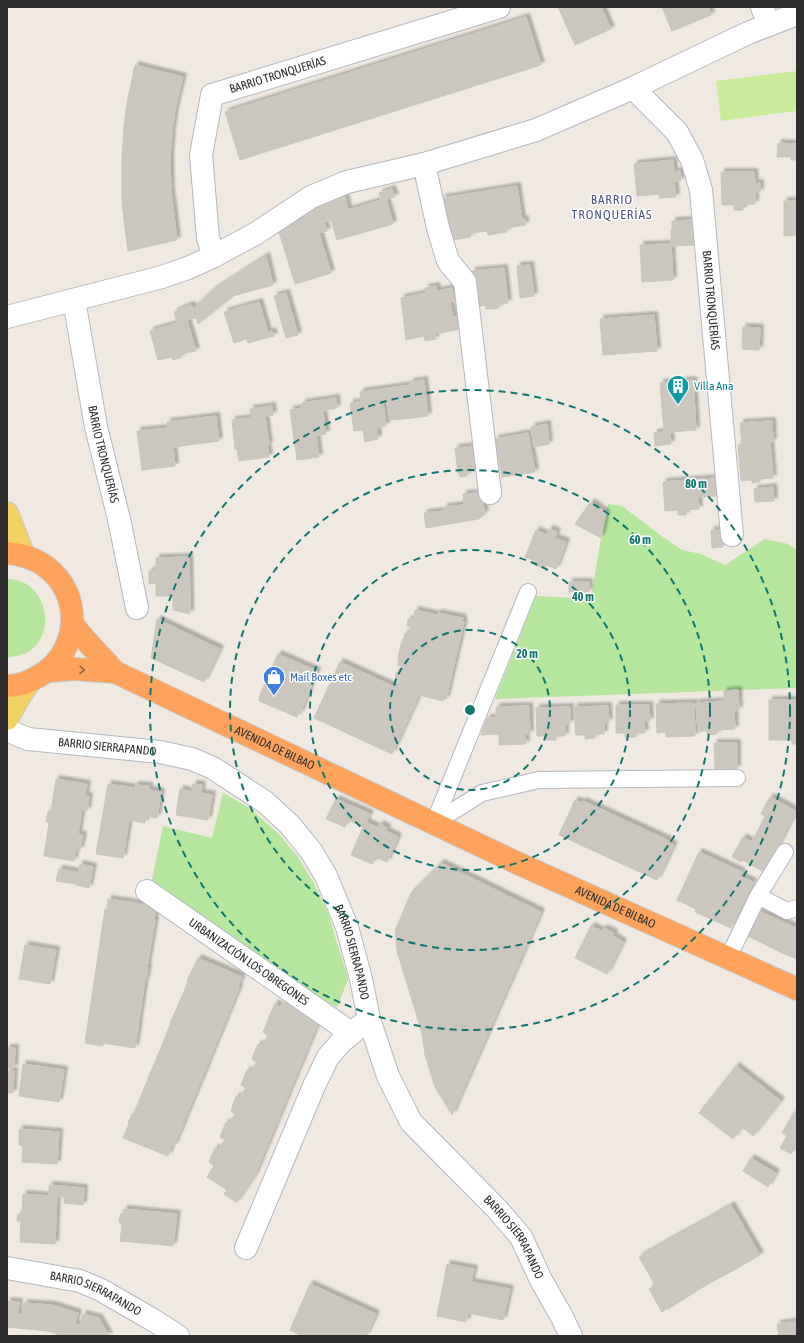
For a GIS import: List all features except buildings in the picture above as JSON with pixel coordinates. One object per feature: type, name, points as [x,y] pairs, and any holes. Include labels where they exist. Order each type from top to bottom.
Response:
[{"type":"highway","points":[[7,686],[30,682],[49,671],[61,658],[69,642],[73,625],[70,602],[61,582],[44,566],[16,554]]},
{"type":"highway","name":"AVENIDA DE BILBAO","points":[[73,625],[86,642],[115,672],[515,862],[797,990]]},
{"type":"highway","name":"AVENIDA DE BILBAO","points":[[49,671],[80,670],[115,672]]},
{"type":"main road","points":[[7,513],[16,554]]},
{"type":"main road","points":[[7,718],[30,682]]},
{"type":"street","name":"BARRIO TRONQUERÍAS","points":[[214,256],[208,238],[201,155],[212,95],[499,7]]},
{"type":"street","points":[[7,317],[162,277],[188,268],[214,256],[254,234],[318,194],[347,182],[424,164],[536,130],[633,88],[748,33],[765,16],[797,14]]},
{"type":"street","name":"BARRIO TRONQUERÍAS","points":[[633,88],[677,132],[692,160],[701,190],[732,535]]},
{"type":"street","points":[[424,164],[438,228],[448,261],[465,282],[490,493]]},
{"type":"street","name":"BARRIO TRONQUERÍAS","points":[[74,300],[96,427],[119,519],[137,608]]},
{"type":"street","name":"BARRIO SIERRAPANDO","points":[[7,729],[28,739],[160,752],[192,759],[213,768],[265,802],[288,824],[311,851],[326,876],[347,927],[361,979],[369,1019],[388,1076],[411,1122],[496,1208],[521,1237],[541,1280],[571,1336]]},
{"type":"street","name":"URBANIZACIÓN LOS OBREGONES","points":[[147,891],[351,1033]]},
{"type":"street","points":[[246,1248],[314,1086],[328,1057],[341,1042],[369,1019]]},
{"type":"street","name":"BARRIO SIERRAPANDO","points":[[7,1268],[80,1281],[101,1290],[178,1336]]},
{"type":"lane","points":[[434,823],[528,592]]},
{"type":"lane","points":[[434,823],[482,792],[539,780],[738,778]]},
{"type":"lane","points":[[728,958],[758,896],[785,852]]},
{"type":"lane","points":[[758,896],[787,911],[797,908]]},
{"type":"green space","points":[[797,71],[797,111],[721,121],[716,81]]},
{"type":"green space","points":[[608,504],[622,506],[682,550],[701,554],[725,565],[765,539],[788,544],[797,550],[797,688],[495,699],[536,596],[591,599]]},
{"type":"green space","points":[[7,579],[20,581],[30,587],[38,595],[43,606],[45,618],[44,629],[39,641],[31,650],[7,658]]},
{"type":"green space","points":[[223,793],[248,807],[280,835],[298,857],[314,884],[328,913],[348,979],[337,1008],[151,884],[163,826],[212,838]]},
{"type":"place","name":"Villa Ana","points":[[678,406]]},
{"type":"place","name":"Mail Boxes etc","points":[[274,696]]},
{"type":"district","name":"BARRIO TRONQUERÍAS","points":[[612,206]]}]
